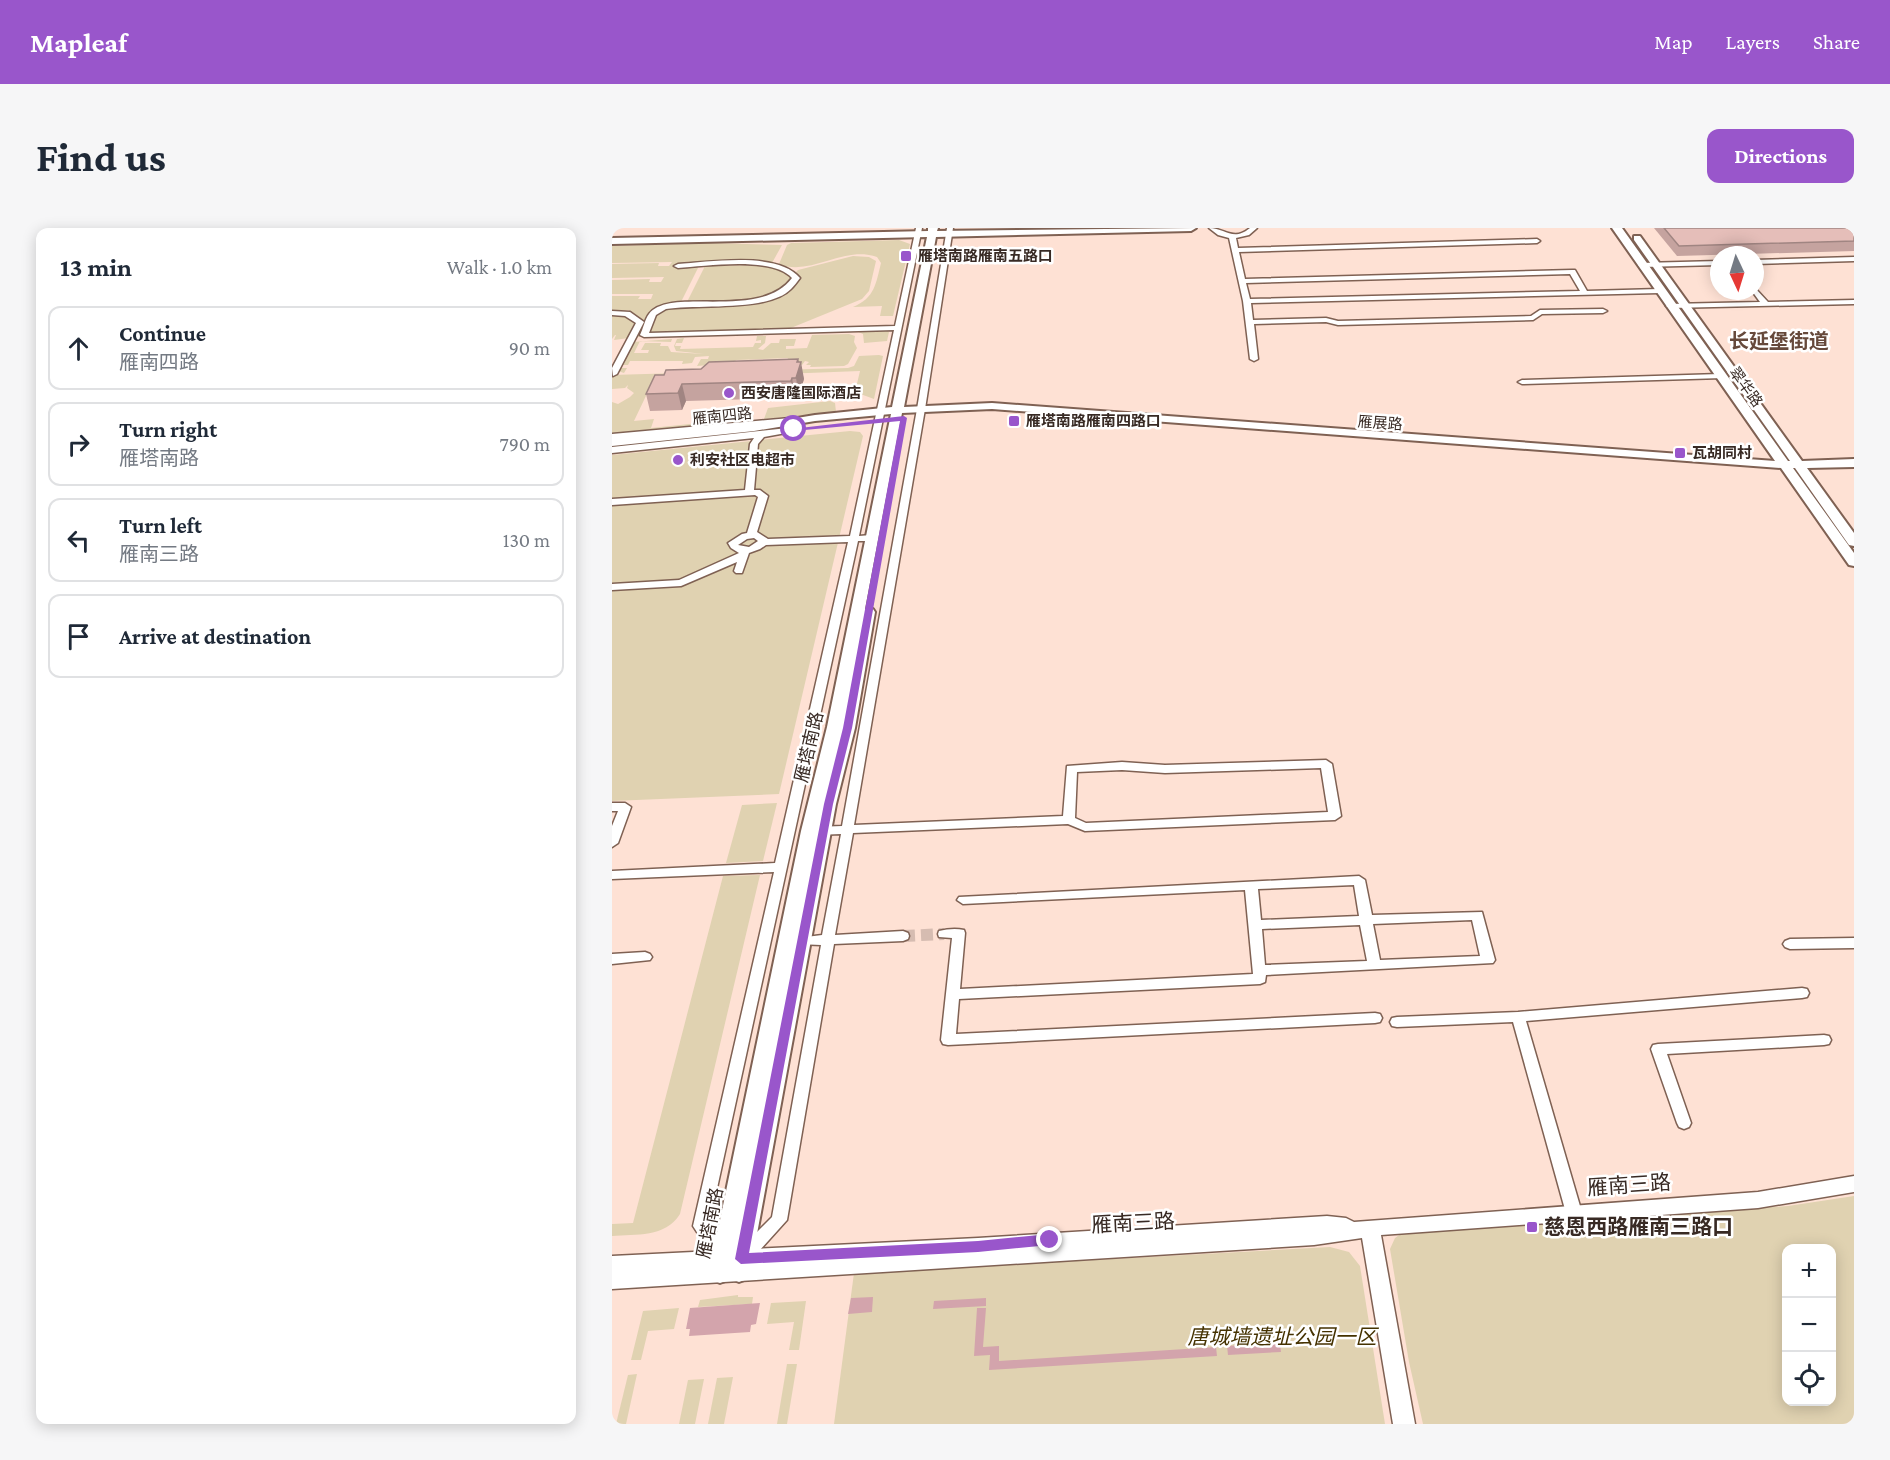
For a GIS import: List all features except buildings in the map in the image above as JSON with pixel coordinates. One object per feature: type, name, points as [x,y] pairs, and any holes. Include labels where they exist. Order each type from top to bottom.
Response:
[{"type":"main road","points":[[612,240],[1010,228]]},
{"type":"main road","points":[[935,231],[1191,228]]},
{"type":"main road","name":"翠华路","points":[[1617,228],[1720,376],[1854,542]]},
{"type":"main road","name":"翠华路","points":[[1630,228],[1685,306],[1854,562]]},
{"type":"main road","name":"雁塔南路","points":[[731,1266],[871,538],[925,315],[935,231]]},
{"type":"main road","name":"雁塔南路","points":[[731,1266],[803,940],[816,830],[847,728],[900,414]]},
{"type":"main road","name":"雁展路","points":[[900,414],[1111,419],[1793,468],[1854,468]]},
{"type":"main road","name":"雁南四路","points":[[612,446],[900,414]]},
{"type":"main road","name":"雁展路","points":[[1793,468],[1854,463]]},
{"type":"street","points":[[1212,228],[1220,234],[1232,237],[1247,234],[1254,228]]},
{"type":"street","points":[[935,231],[897,328],[900,414],[847,829],[779,1220],[731,1266],[701,1226],[853,539],[900,414],[925,315],[935,231]]},
{"type":"street","points":[[1232,237],[1247,301],[1254,359]]},
{"type":"street","points":[[1235,250],[1537,241]]},
{"type":"street","points":[[1764,262],[1854,259]]},
{"type":"street","points":[[1642,265],[1710,263]]},
{"type":"street","points":[[678,266],[768,264],[789,270],[796,278],[787,289],[764,299],[733,303],[678,304],[661,308],[652,315],[644,334],[897,328]]},
{"type":"street","points":[[1242,281],[1572,272],[1584,292]]},
{"type":"street","points":[[1247,301],[1659,291]]},
{"type":"street","points":[[1763,300],[1766,304]]},
{"type":"street","points":[[1670,306],[1854,302]]},
{"type":"street","points":[[1249,322],[1326,320],[1338,323],[1533,318],[1540,312],[1603,311]]},
{"type":"street","points":[[612,313],[627,314],[640,322],[613,374]]},
{"type":"street","points":[[900,316],[925,315]]},
{"type":"street","points":[[1521,382],[1720,376]]},
{"type":"street","points":[[612,437],[762,422],[794,425]]},
{"type":"street","points":[[612,446],[761,435],[794,425]]},
{"type":"street","points":[[749,491],[754,444],[761,435]]},
{"type":"street","points":[[612,502],[759,492],[763,496],[751,535]]},
{"type":"street","points":[[745,552],[736,548],[734,543],[740,538],[751,535],[760,537],[763,542]]},
{"type":"street","points":[[612,587],[681,584],[757,548],[763,542],[871,538]]},
{"type":"street","points":[[739,571],[745,552]]},
{"type":"street","points":[[816,830],[1069,820],[1085,827],[1335,816],[1326,764],[1165,769],[1122,766],[1071,769],[1069,820]]},
{"type":"street","points":[[612,807],[625,807],[612,843]]},
{"type":"street","points":[[612,875],[781,867]]},
{"type":"street","points":[[963,900],[1359,880],[1374,965]]},
{"type":"street","points":[[952,994],[1260,979],[1251,885]]},
{"type":"street","points":[[1255,925],[1477,915],[1488,960],[1259,970]]},
{"type":"street","points":[[944,934],[958,933],[948,1040],[1375,1018]]},
{"type":"street","points":[[803,940],[903,936]]},
{"type":"street","points":[[1790,944],[1854,943]]},
{"type":"street","points":[[612,959],[645,957]]},
{"type":"street","points":[[1397,1022],[1518,1017],[1802,993]]},
{"type":"street","points":[[1518,1017],[1574,1213]]},
{"type":"street","points":[[1684,1123],[1658,1049],[1824,1040]]},
{"type":"street","name":"雁南三路","points":[[612,1265],[731,1266],[1314,1236],[1370,1228],[1758,1200],[1854,1184]]},
{"type":"street","points":[[1370,1228],[1404,1424]]},
{"type":"street","name":"雁南三路","points":[[612,1280],[731,1266]]},
{"type":"green space","points":[[899,240],[910,244],[893,316],[880,316],[882,306],[853,307],[866,299],[873,289],[881,263],[877,257],[865,254],[852,255],[803,267],[779,264],[787,245],[791,243]]},
{"type":"green space","points":[[711,243],[782,245],[772,263],[695,266],[698,268],[681,302],[650,315],[641,334],[886,330],[889,332],[887,341],[864,343],[863,334],[856,331],[638,337],[636,336],[643,321],[628,312],[629,310],[612,312],[612,296],[640,296],[638,299],[651,299],[653,294],[612,294],[612,280],[650,279],[649,282],[661,282],[664,277],[612,278],[612,264],[659,263],[658,266],[669,266],[672,262],[612,263],[612,246]]},
{"type":"green space","points":[[853,256],[869,257],[876,261],[869,291],[862,299],[786,330],[647,334],[656,314],[663,308],[714,306],[757,300],[790,289],[798,280],[796,272],[798,270]]},
{"type":"green space","points":[[767,265],[776,267],[793,277],[791,283],[769,296],[746,301],[687,302],[705,266]]},
{"type":"green space","points":[[612,314],[625,315],[637,322],[629,338],[614,340],[615,335],[612,339]]},
{"type":"green space","points":[[849,334],[855,336],[854,342],[857,348],[848,364],[844,366],[810,367],[811,365],[806,365],[809,362],[805,361],[802,365],[794,365],[787,361],[788,358],[736,360],[734,363],[697,366],[701,359],[708,359],[709,356],[695,357],[692,363],[682,364],[683,361],[630,361],[628,365],[622,365],[621,368],[627,368],[624,373],[618,371],[633,342],[640,341],[634,353],[648,353],[649,350],[641,350],[645,343],[661,343],[660,346],[668,346],[671,352],[704,354],[676,351],[674,346],[677,339],[684,338],[682,343],[676,343],[675,346],[681,346],[680,349],[753,347],[755,343],[761,343],[761,340],[756,341],[757,336],[766,336],[765,343],[758,349],[763,350],[771,343],[779,343],[780,339],[796,339],[794,346],[786,346],[786,349],[807,348],[812,335]]},
{"type":"green space","points":[[672,339],[671,342],[644,341]]},
{"type":"green space","points":[[859,356],[883,356],[874,399],[855,392],[860,371],[654,379],[634,421],[654,419],[651,428],[719,421],[718,424],[612,435],[612,402],[618,404],[634,393],[627,388],[628,385],[625,388],[612,389],[612,375],[848,368],[854,366]]},
{"type":"green space","points":[[830,401],[835,403],[836,412],[764,419],[768,408]]},
{"type":"green space","points":[[850,431],[860,432],[863,436],[779,794],[612,801],[612,455]]},
{"type":"green space","points":[[777,803],[763,861],[726,863],[742,805]]},
{"type":"green space","points":[[760,875],[680,1214],[674,1222],[658,1231],[612,1236],[612,1224],[633,1223],[723,876]]},
{"type":"green space","points":[[1854,1196],[1854,1424],[1423,1424],[1409,1362],[1390,1249],[1395,1238],[1402,1233],[1788,1206]]},
{"type":"green space","name":"唐城墙遗址公园一区","points":[[1330,1247],[1349,1252],[1360,1266],[1385,1424],[834,1424],[854,1273]]},
{"type":"green space","points":[[738,1295],[738,1297],[753,1297],[752,1304],[698,1307],[700,1300]]},
{"type":"green space","points":[[806,1301],[799,1350],[789,1350],[794,1322],[767,1324],[771,1303]]},
{"type":"green space","points":[[679,1308],[674,1329],[648,1331],[641,1360],[631,1360],[643,1311]]},
{"type":"green space","points":[[787,1364],[797,1364],[787,1424],[777,1424]]},
{"type":"green space","points":[[637,1374],[626,1424],[616,1424],[628,1375]]},
{"type":"green space","points":[[733,1377],[724,1424],[708,1424],[717,1378]]},
{"type":"green space","points":[[704,1379],[695,1424],[679,1424],[688,1380]]},
{"type":"shaded area","points":[[873,1297],[872,1312],[848,1314],[851,1298]]},
{"type":"shaded area","points":[[986,1298],[986,1306],[933,1309],[934,1301]]},
{"type":"shaded area","points":[[760,1303],[756,1324],[751,1325],[750,1332],[689,1336],[690,1329],[686,1329],[690,1308]]},
{"type":"shaded area","points":[[977,1308],[986,1308],[983,1347],[999,1346],[999,1361],[1216,1347],[1217,1356],[989,1370],[990,1355],[974,1356]]},
{"type":"shaded area","points":[[1280,1343],[1281,1352],[1228,1355],[1227,1346]]},
{"type":"tunnel","points":[[903,936],[944,934]]},
{"type":"place","name":"雁塔南路雁南五路口","points":[[906,256]]},
{"type":"place","name":"西安唐隆国际酒店","points":[[729,393]]},
{"type":"place","name":"雁塔南路雁南四路口","points":[[1014,421]]},
{"type":"place","name":"瓦胡同村","points":[[1680,453]]},
{"type":"place","name":"利安社区电超市","points":[[678,460]]},
{"type":"place","name":"慈恩西路雁南三路口","points":[[1532,1227]]},
{"type":"district","name":"长延堡街道","points":[[1779,341]]},
{"type":"route","points":[[794,429],[904,418],[847,728],[828,804],[741,1259],[1050,1240]]}]
